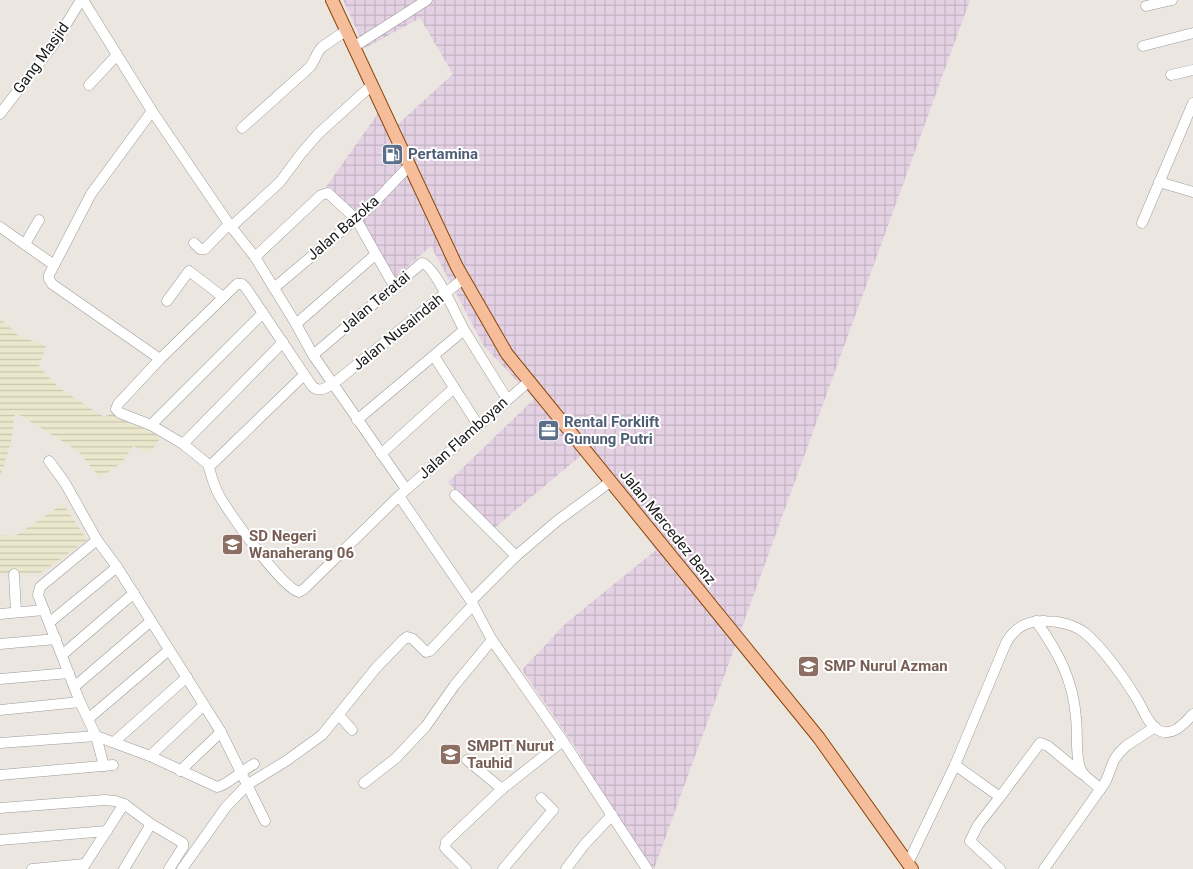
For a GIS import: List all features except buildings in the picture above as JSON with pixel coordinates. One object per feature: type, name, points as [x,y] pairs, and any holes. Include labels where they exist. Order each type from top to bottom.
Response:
[{"type":"main road","name":"Jalan Mercedez Benz","points":[[332,0],[463,279],[507,354],[819,738],[910,866]]},
{"type":"street","points":[[82,0],[152,111],[230,225],[255,257],[313,355],[381,454],[402,492],[472,603],[492,640],[563,741],[647,869]]},
{"type":"street","name":"Gang Masjid","points":[[0,114],[54,44],[82,0]]},
{"type":"street","points":[[355,46],[427,0]]},
{"type":"street","points":[[1146,6],[1172,0]]},
{"type":"street","points":[[242,128],[310,67],[322,47],[347,30]]},
{"type":"street","points":[[1143,46],[1193,33]]},
{"type":"street","points":[[89,84],[117,55]]},
{"type":"street","points":[[1171,75],[1193,70]]},
{"type":"street","points":[[194,243],[200,249],[205,249],[280,182],[318,134],[372,85]]},
{"type":"street","points":[[1142,223],[1193,103]]},
{"type":"street","points":[[152,111],[91,194],[54,264],[49,279],[52,284],[160,359]]},
{"type":"street","name":"Jalan Bazoka","points":[[274,288],[370,207],[409,166]]},
{"type":"street","points":[[1159,182],[1193,192]]},
{"type":"street","points":[[255,257],[323,194],[330,195],[356,219],[394,286]]},
{"type":"street","points":[[25,244],[39,220]]},
{"type":"street","points":[[0,227],[54,264]]},
{"type":"street","points":[[296,324],[376,255]]},
{"type":"street","name":"Jalan Teratai","points":[[313,355],[419,264],[425,263],[446,294],[464,330],[507,399]]},
{"type":"street","points":[[167,301],[189,271],[223,297]]},
{"type":"street","name":"Jalan Nusaindah","points":[[333,384],[463,279]]},
{"type":"street","points":[[304,375],[212,464],[208,464],[183,444],[151,425],[120,413],[116,406],[160,359],[237,284],[242,284],[315,389],[321,390],[333,384]]},
{"type":"street","points":[[151,425],[263,313]]},
{"type":"street","points":[[357,420],[464,330]]},
{"type":"street","points":[[183,444],[283,342]]},
{"type":"street","points":[[434,356],[478,426]]},
{"type":"street","name":"Jalan Flamboyan","points":[[208,464],[212,480],[220,497],[275,572],[294,590],[299,592],[402,492],[528,382]]},
{"type":"street","points":[[381,454],[454,388]]},
{"type":"street","points":[[49,461],[65,483],[97,540],[134,593],[221,732],[265,821]]},
{"type":"street","points":[[182,869],[226,807],[247,785],[286,761],[322,735],[376,668],[403,640],[407,637],[413,639],[426,652],[430,652],[516,556],[557,521],[610,482]]},
{"type":"street","points":[[455,495],[516,556]]},
{"type":"street","points":[[0,775],[109,765],[80,702],[38,595],[40,587],[97,540]]},
{"type":"street","points":[[50,622],[117,567]]},
{"type":"street","points":[[14,574],[16,612]]},
{"type":"street","points":[[62,655],[134,593]]},
{"type":"street","points":[[0,614],[44,610]]},
{"type":"street","points":[[74,687],[151,621]]},
{"type":"street","points":[[910,866],[1006,643],[1015,629],[1025,623],[1036,621],[1058,622],[1070,625],[1084,633],[1128,686],[1151,724],[1159,730],[1169,733],[1175,731],[1193,714]]},
{"type":"street","points":[[1036,621],[1058,654],[1068,678],[1076,717],[1077,753],[1084,775]]},
{"type":"street","points":[[0,644],[56,639]]},
{"type":"street","points":[[364,783],[396,758],[426,726],[454,686],[492,640]]},
{"type":"street","points":[[88,719],[169,650]]},
{"type":"street","points":[[0,679],[69,673]]},
{"type":"street","points":[[114,742],[187,677]]},
{"type":"street","points":[[0,710],[80,702]]},
{"type":"street","points":[[150,756],[204,705]]},
{"type":"street","points":[[339,715],[352,730]]},
{"type":"street","points":[[1045,868],[1106,781],[1114,760],[1119,753],[1126,746],[1155,727]]},
{"type":"street","points":[[180,771],[221,732]]},
{"type":"street","points":[[0,743],[96,736],[150,756],[217,788],[222,787],[241,771],[254,764]]},
{"type":"street","points":[[466,869],[444,845],[502,789],[563,741]]},
{"type":"street","points":[[1000,869],[970,841],[978,825],[1040,743],[1048,746],[1100,790]]},
{"type":"street","points":[[467,760],[502,789]]},
{"type":"street","points":[[955,765],[1000,797]]},
{"type":"street","points":[[503,869],[552,813],[552,809],[541,798]]},
{"type":"street","points":[[0,808],[115,800],[183,843],[183,847],[169,869]]},
{"type":"street","points":[[32,869],[83,867],[124,804]]},
{"type":"street","points":[[566,869],[612,815]]},
{"type":"street","points":[[124,869],[151,824]]},
{"type":"street","points":[[0,840],[107,830]]},
{"type":"shaded area","points":[[343,0],[970,0],[654,869],[618,823],[578,751],[522,670],[565,624],[656,550],[584,453],[492,530],[448,482],[534,399],[484,346],[431,246],[392,280],[362,219],[326,187],[386,102],[397,125],[453,74],[420,18],[365,48]]},
{"type":"shaded area","points":[[0,318],[19,336],[46,346],[39,366],[59,388],[104,417],[112,413],[161,437],[150,453],[133,446],[122,462],[100,478],[78,451],[15,412],[11,442],[0,478]]},
{"type":"shaded area","points":[[63,504],[87,540],[39,574],[0,573],[0,535],[15,536]]},
{"type":"place","name":"Pertamina","points":[[392,154]]},
{"type":"place","name":"Rental Forklift Gunung Putri","points":[[548,431]]},
{"type":"place","name":"SD Negeri Wanaherang 06","points":[[233,545]]},
{"type":"place","name":"SMP Nurul Azman","points":[[808,666]]},
{"type":"place","name":"SMPIT Nurut Tauhid","points":[[451,755]]}]
